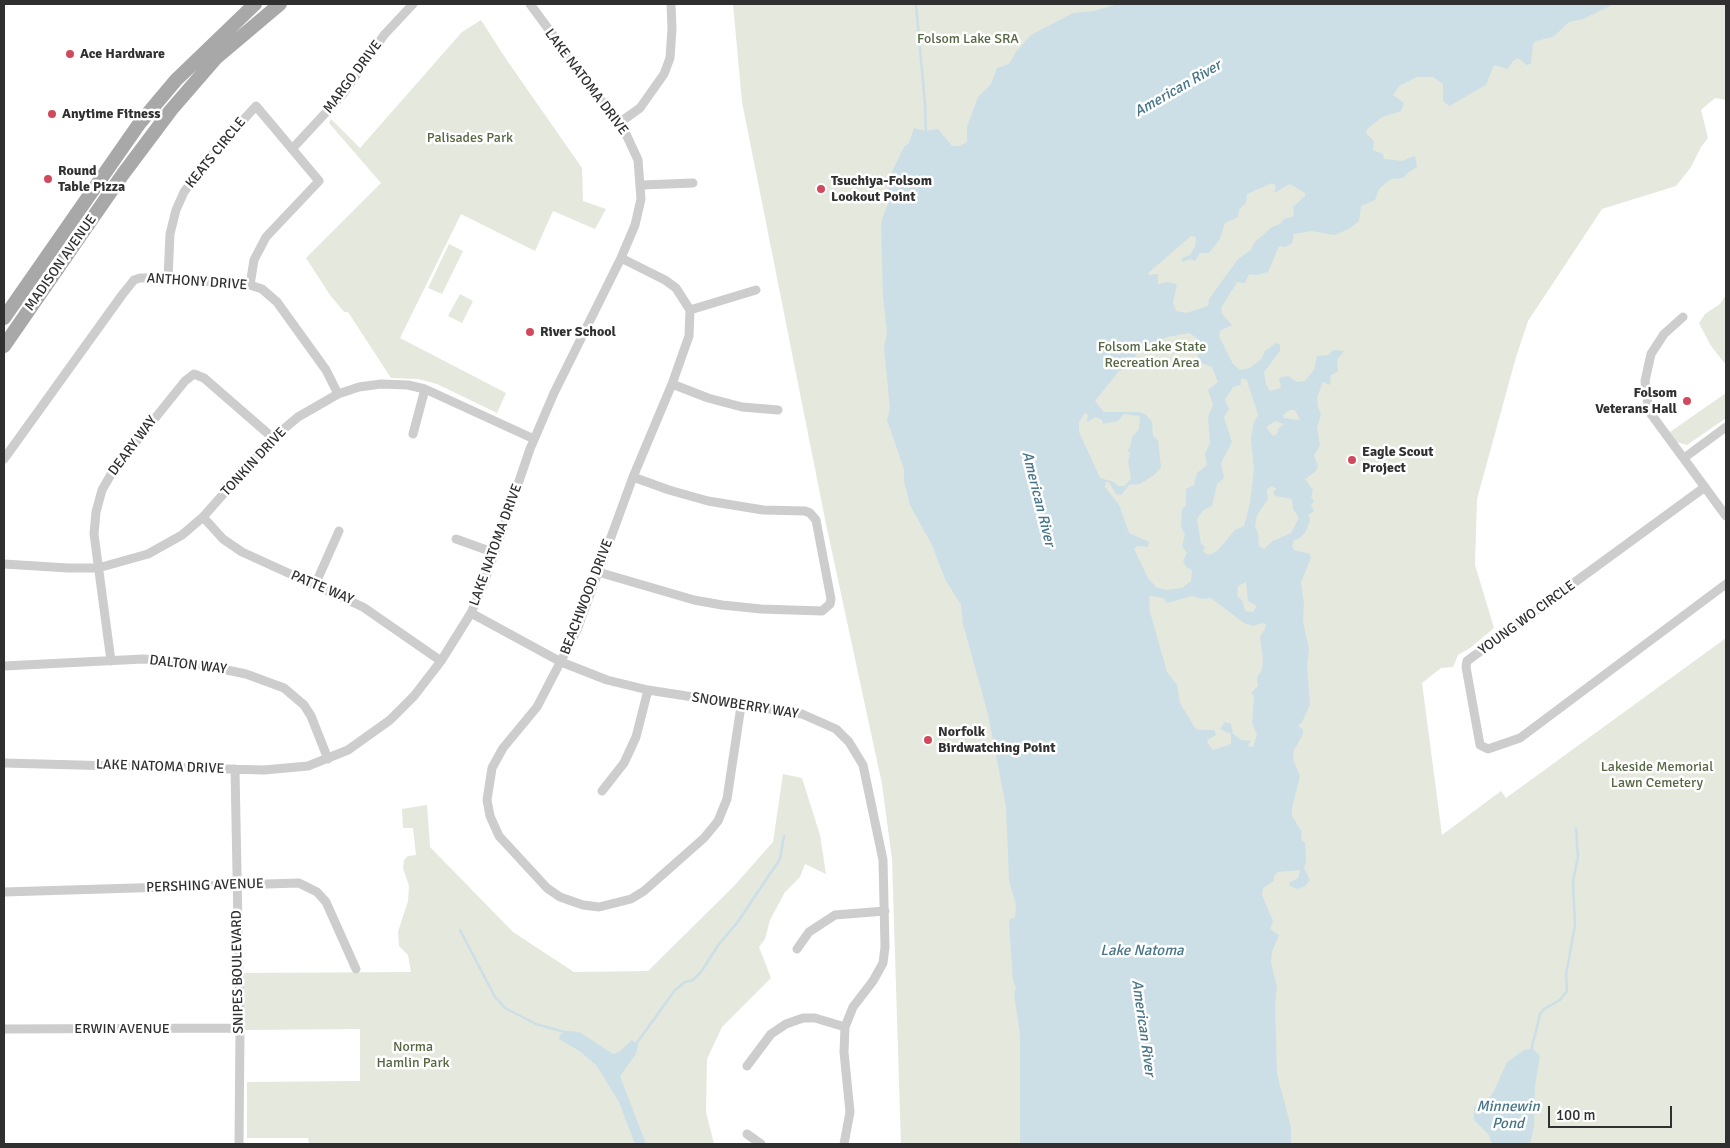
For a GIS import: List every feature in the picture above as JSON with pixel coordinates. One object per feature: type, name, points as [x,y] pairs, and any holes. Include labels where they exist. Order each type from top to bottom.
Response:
[{"type":"main road","name":"MADISON AVENUE","points":[[4,318],[139,124],[176,80],[255,4]]},
{"type":"main road","name":"MADISON AVENUE","points":[[4,346],[123,174],[171,110],[216,58],[280,4]]},
{"type":"street","name":"MARGO DRIVE","points":[[292,149],[339,100],[384,35],[413,4]]},
{"type":"street","name":"LAKE NATOMA DRIVE","points":[[4,762],[235,770],[286,769],[308,766],[328,759],[364,741],[390,720],[414,696],[441,661],[471,613],[495,553],[534,439],[621,258],[639,212],[642,185],[638,160],[631,143],[619,123],[530,4]]},
{"type":"street","points":[[619,123],[640,108],[664,74],[670,58],[671,4]]},
{"type":"street","name":"KEATS CIRCLE","points":[[168,278],[170,234],[176,210],[184,192],[214,152],[256,106],[319,181],[266,237],[254,260],[250,286]]},
{"type":"street","points":[[642,185],[693,183]]},
{"type":"street","points":[[621,258],[665,280],[676,288],[690,310],[756,290]]},
{"type":"street","name":"ANTHONY DRIVE","points":[[4,459],[134,280],[149,277],[250,286],[269,293],[326,370],[338,394]]},
{"type":"street","name":"BEACHWOOD DRIVE","points":[[690,310],[689,336],[672,384],[633,477],[585,611],[538,707],[495,760],[488,783],[487,800],[492,823],[503,843],[547,888],[560,897],[576,903],[599,907],[630,899],[644,891],[709,833],[722,814],[727,799],[741,706]]},
{"type":"street","points":[[1683,317],[1664,334],[1651,354],[1647,364],[1645,389],[1651,414],[1726,516]]},
{"type":"street","name":"DEARY WAY","points":[[111,660],[94,534],[96,512],[102,490],[114,468],[185,381],[194,374],[204,378],[273,438]]},
{"type":"street","name":"TONKIN DRIVE","points":[[4,564],[98,568],[148,554],[182,535],[203,517],[273,438],[310,408],[338,394],[381,384],[408,385],[425,389],[534,439]]},
{"type":"street","points":[[672,384],[708,398],[742,407],[778,410]]},
{"type":"street","points":[[413,434],[425,389]]},
{"type":"street","points":[[1684,458],[1726,427]]},
{"type":"street","points":[[598,572],[694,600],[761,609],[822,610],[830,604],[832,599],[816,520],[813,514],[805,511],[762,510],[708,501],[668,490],[633,477]]},
{"type":"street","name":"YOUNG WO CIRCLE","points":[[1705,488],[1467,661],[1466,668],[1480,745],[1488,749],[1520,738],[1726,584]]},
{"type":"street","name":"PATTE WAY","points":[[203,517],[223,539],[242,552],[363,606],[441,661]]},
{"type":"street","points":[[315,586],[339,531]]},
{"type":"street","points":[[456,539],[495,553]]},
{"type":"street","name":"SNOWBERRY WAY","points":[[471,613],[561,662],[607,680],[648,690],[802,714],[836,729],[849,742],[863,765],[883,860],[885,947],[882,963],[873,981],[853,1007],[845,1027],[844,1052],[850,1112],[844,1144]]},
{"type":"street","name":"DALTON WAY","points":[[4,666],[143,659],[189,662],[238,672],[284,688],[295,695],[308,711],[328,759]]},
{"type":"street","points":[[602,791],[624,763],[636,737],[648,690]]},
{"type":"street","name":"SNIPES BOULEVARD","points":[[235,770],[240,1028],[239,1144]]},
{"type":"street","name":"PERSHING AVENUE","points":[[4,892],[236,886],[292,882],[305,885],[317,892],[326,902],[356,969]]},
{"type":"street","points":[[797,949],[809,932],[835,915],[885,911]]},
{"type":"street","points":[[747,1066],[771,1034],[786,1024],[803,1018],[815,1018],[845,1027]]},
{"type":"street","name":"ERWIN AVENUE","points":[[4,1029],[240,1028]]},
{"type":"street","points":[[747,1134],[761,1144]]},
{"type":"green space","name":"Folsom Lake State Recreation Area","points":[[733,4],[1726,4],[1726,100],[1715,98],[1701,110],[1708,138],[1691,167],[1676,186],[1602,209],[1528,321],[1516,357],[1477,499],[1475,565],[1494,628],[1470,648],[1458,655],[1453,667],[1441,668],[1422,683],[1442,835],[1501,791],[1506,798],[1726,638],[1726,1144],[901,1144],[892,859],[882,784],[826,524],[742,102]]},
{"type":"green space","name":"Palisades Park","points":[[481,20],[582,168],[583,201],[606,209],[595,229],[553,211],[535,251],[461,214],[400,338],[506,393],[497,413],[437,384],[418,379],[391,378],[348,312],[344,312],[330,295],[306,258],[381,183],[329,123],[331,119],[360,148],[462,32]]},
{"type":"green space","points":[[449,244],[463,251],[442,294],[428,288]]},
{"type":"green space","points":[[460,294],[473,301],[462,323],[448,316]]},
{"type":"green space","points":[[1726,295],[1726,365],[1711,346],[1699,323],[1705,314],[1720,304]]},
{"type":"green space","points":[[1726,393],[1726,418],[1687,445],[1677,442],[1670,432]]},
{"type":"green space","name":"Norma Hamlin Park","points":[[783,774],[802,778],[820,835],[826,874],[805,864],[800,877],[785,892],[770,920],[765,939],[759,947],[771,978],[722,1027],[707,1059],[706,1112],[714,1144],[309,1144],[308,1138],[247,1138],[247,1082],[360,1081],[360,1029],[243,1030],[242,973],[411,972],[408,955],[399,946],[398,932],[408,901],[409,886],[403,868],[404,860],[408,856],[416,855],[413,828],[403,828],[402,809],[427,805],[430,847],[513,932],[574,972],[648,971],[734,886],[773,842]]},
{"type":"water","name":"Lake Natoma","points":[[1119,4],[1614,4],[1583,19],[1569,22],[1553,37],[1536,41],[1533,44],[1531,64],[1527,65],[1518,58],[1512,62],[1508,69],[1494,65],[1486,85],[1449,106],[1443,101],[1443,84],[1433,77],[1417,77],[1399,86],[1393,95],[1404,103],[1401,111],[1382,117],[1367,129],[1366,133],[1374,141],[1373,150],[1383,154],[1384,159],[1402,161],[1415,156],[1417,167],[1403,178],[1391,179],[1379,189],[1375,200],[1361,206],[1359,221],[1349,229],[1334,235],[1311,231],[1294,234],[1292,243],[1285,247],[1279,246],[1268,272],[1257,275],[1249,274],[1245,283],[1237,282],[1221,308],[1222,314],[1232,325],[1220,331],[1219,336],[1233,364],[1240,370],[1250,368],[1261,359],[1265,351],[1276,343],[1280,344],[1280,351],[1264,372],[1266,384],[1270,391],[1281,388],[1279,378],[1282,377],[1288,376],[1297,382],[1305,381],[1314,370],[1317,356],[1328,355],[1333,350],[1344,351],[1337,360],[1338,372],[1331,375],[1330,385],[1323,382],[1317,397],[1321,415],[1317,428],[1320,445],[1314,456],[1318,466],[1316,471],[1305,479],[1313,490],[1311,497],[1314,501],[1311,505],[1314,511],[1308,515],[1310,520],[1306,531],[1300,538],[1294,540],[1292,546],[1294,550],[1310,554],[1311,558],[1301,582],[1304,604],[1303,622],[1309,649],[1307,666],[1310,705],[1298,726],[1303,730],[1303,734],[1294,750],[1293,759],[1300,776],[1292,808],[1292,816],[1302,832],[1301,839],[1305,843],[1306,861],[1304,868],[1310,880],[1305,886],[1297,889],[1290,886],[1289,883],[1298,878],[1300,870],[1278,872],[1274,876],[1274,881],[1263,888],[1262,895],[1273,921],[1270,929],[1279,935],[1272,952],[1271,963],[1277,986],[1275,1006],[1277,1074],[1291,1127],[1291,1144],[1020,1144],[1020,1035],[1014,994],[1016,987],[1013,981],[1009,923],[1010,919],[1015,918],[1016,905],[1009,880],[1006,807],[988,714],[963,624],[961,605],[945,579],[932,545],[910,505],[904,481],[904,469],[887,420],[890,409],[884,348],[887,331],[883,297],[881,222],[888,204],[886,198],[891,174],[904,147],[909,143],[914,128],[925,131],[938,129],[952,146],[959,146],[967,142],[967,127],[978,97],[991,84],[997,68],[1009,64],[1016,52],[1031,35],[1073,13],[1093,11]],"holes":[[[1272,183],[1276,186],[1274,193],[1290,184],[1305,193],[1305,196],[1293,207],[1294,216],[1284,219],[1280,224],[1272,227],[1254,243],[1251,250],[1238,259],[1209,299],[1208,306],[1186,313],[1176,311],[1173,302],[1177,284],[1167,282],[1158,284],[1158,274],[1149,275],[1148,273],[1191,236],[1196,237],[1195,247],[1190,255],[1182,258],[1182,262],[1190,259],[1195,261],[1200,253],[1209,253],[1220,239],[1225,223],[1238,217],[1239,210],[1246,203],[1247,194]],[[1189,333],[1196,337],[1198,359],[1212,367],[1218,382],[1208,390],[1213,405],[1208,417],[1210,443],[1205,454],[1207,465],[1197,473],[1194,485],[1186,489],[1186,505],[1182,510],[1181,526],[1185,535],[1182,546],[1187,553],[1183,561],[1186,567],[1192,570],[1191,581],[1182,588],[1166,590],[1156,587],[1148,578],[1134,549],[1137,546],[1148,547],[1149,542],[1129,533],[1119,505],[1105,487],[1106,482],[1109,482],[1116,494],[1121,495],[1129,485],[1140,484],[1161,468],[1158,440],[1153,436],[1152,422],[1145,414],[1139,412],[1104,412],[1095,401],[1119,371],[1130,367],[1138,352],[1144,351],[1149,346],[1167,337]],[[1241,378],[1247,380],[1258,415],[1253,424],[1251,440],[1254,469],[1250,503],[1244,526],[1235,530],[1219,549],[1210,555],[1203,552],[1205,547],[1201,544],[1197,519],[1203,510],[1212,506],[1217,484],[1224,478],[1221,463],[1232,442],[1224,417],[1229,409],[1225,400],[1233,387],[1241,385]],[[1290,410],[1295,410],[1300,420],[1284,418],[1283,415]],[[1085,413],[1088,415],[1087,422],[1096,417],[1102,420],[1103,424],[1118,421],[1124,414],[1140,416],[1139,429],[1132,437],[1130,448],[1127,450],[1130,453],[1128,461],[1131,479],[1124,486],[1118,486],[1114,482],[1100,478],[1079,432],[1079,422]],[[1275,421],[1284,424],[1278,429],[1277,434],[1273,436],[1266,427]],[[1271,486],[1277,489],[1273,492],[1275,496],[1292,499],[1293,509],[1299,518],[1291,533],[1273,541],[1264,549],[1259,546],[1258,533],[1255,526],[1257,515],[1268,499],[1267,490]],[[1246,582],[1248,601],[1257,606],[1253,612],[1245,611],[1243,602],[1237,595],[1238,586]],[[1192,596],[1203,599],[1211,598],[1244,623],[1253,626],[1262,623],[1266,624],[1260,637],[1263,660],[1262,670],[1257,677],[1258,686],[1251,693],[1254,696],[1252,723],[1257,735],[1253,747],[1248,746],[1251,741],[1241,740],[1233,734],[1231,724],[1225,722],[1220,729],[1231,734],[1231,744],[1213,750],[1207,740],[1216,735],[1214,730],[1195,728],[1180,703],[1177,685],[1167,672],[1150,612],[1149,597],[1163,598],[1167,603]]]},
{"type":"water","points":[[567,1031],[579,1032],[613,1054],[619,1052],[632,1040],[638,1045],[636,1054],[620,1076],[646,1144],[635,1144],[619,1102],[597,1066],[581,1052],[559,1039],[560,1035]]},
{"type":"water","name":"Minnewin Pond","points":[[1533,1049],[1540,1056],[1535,1086],[1534,1126],[1530,1144],[1492,1144],[1489,1135],[1474,1120],[1474,1108],[1478,1103],[1491,1096],[1507,1062],[1524,1050]]},
{"type":"waterway","points":[[916,4],[926,134]]},
{"type":"waterway","points":[[1531,1051],[1540,1014],[1544,1009],[1560,1000],[1567,991],[1566,975],[1575,925],[1573,881],[1578,857],[1576,829]]},
{"type":"waterway","points":[[636,1044],[675,990],[685,982],[693,980],[701,972],[719,944],[737,923],[780,859],[784,836]]},
{"type":"waterway","points":[[460,930],[495,997],[505,1008],[536,1024],[568,1033]]},
{"type":"place","name":"Ace Hardware","points":[[70,54]]},
{"type":"place","name":"Anytime Fitness","points":[[52,114]]},
{"type":"place","name":"Round Table Pizza","points":[[48,179]]},
{"type":"place","name":"Tsuchiya-Folsom Lookout Point","points":[[821,189]]},
{"type":"place","name":"River School","points":[[530,332]]},
{"type":"place","name":"Folsom Veterans Hall","points":[[1687,401]]},
{"type":"place","name":"Eagle Scout Project","points":[[1352,460]]},
{"type":"place","name":"Norfolk Birdwatching Point","points":[[928,740]]},
{"type":"park label","name":"Folsom Lake SRA","points":[[968,39]]},
{"type":"park label","name":"Lakeside Memorial Lawn Cemetery","points":[[1657,776]]},
{"type":"water label","name":"American River","points":[[1178,89]]},
{"type":"water label","name":"American River","points":[[1038,499]]},
{"type":"water label","name":"American River","points":[[1143,1028]]}]
